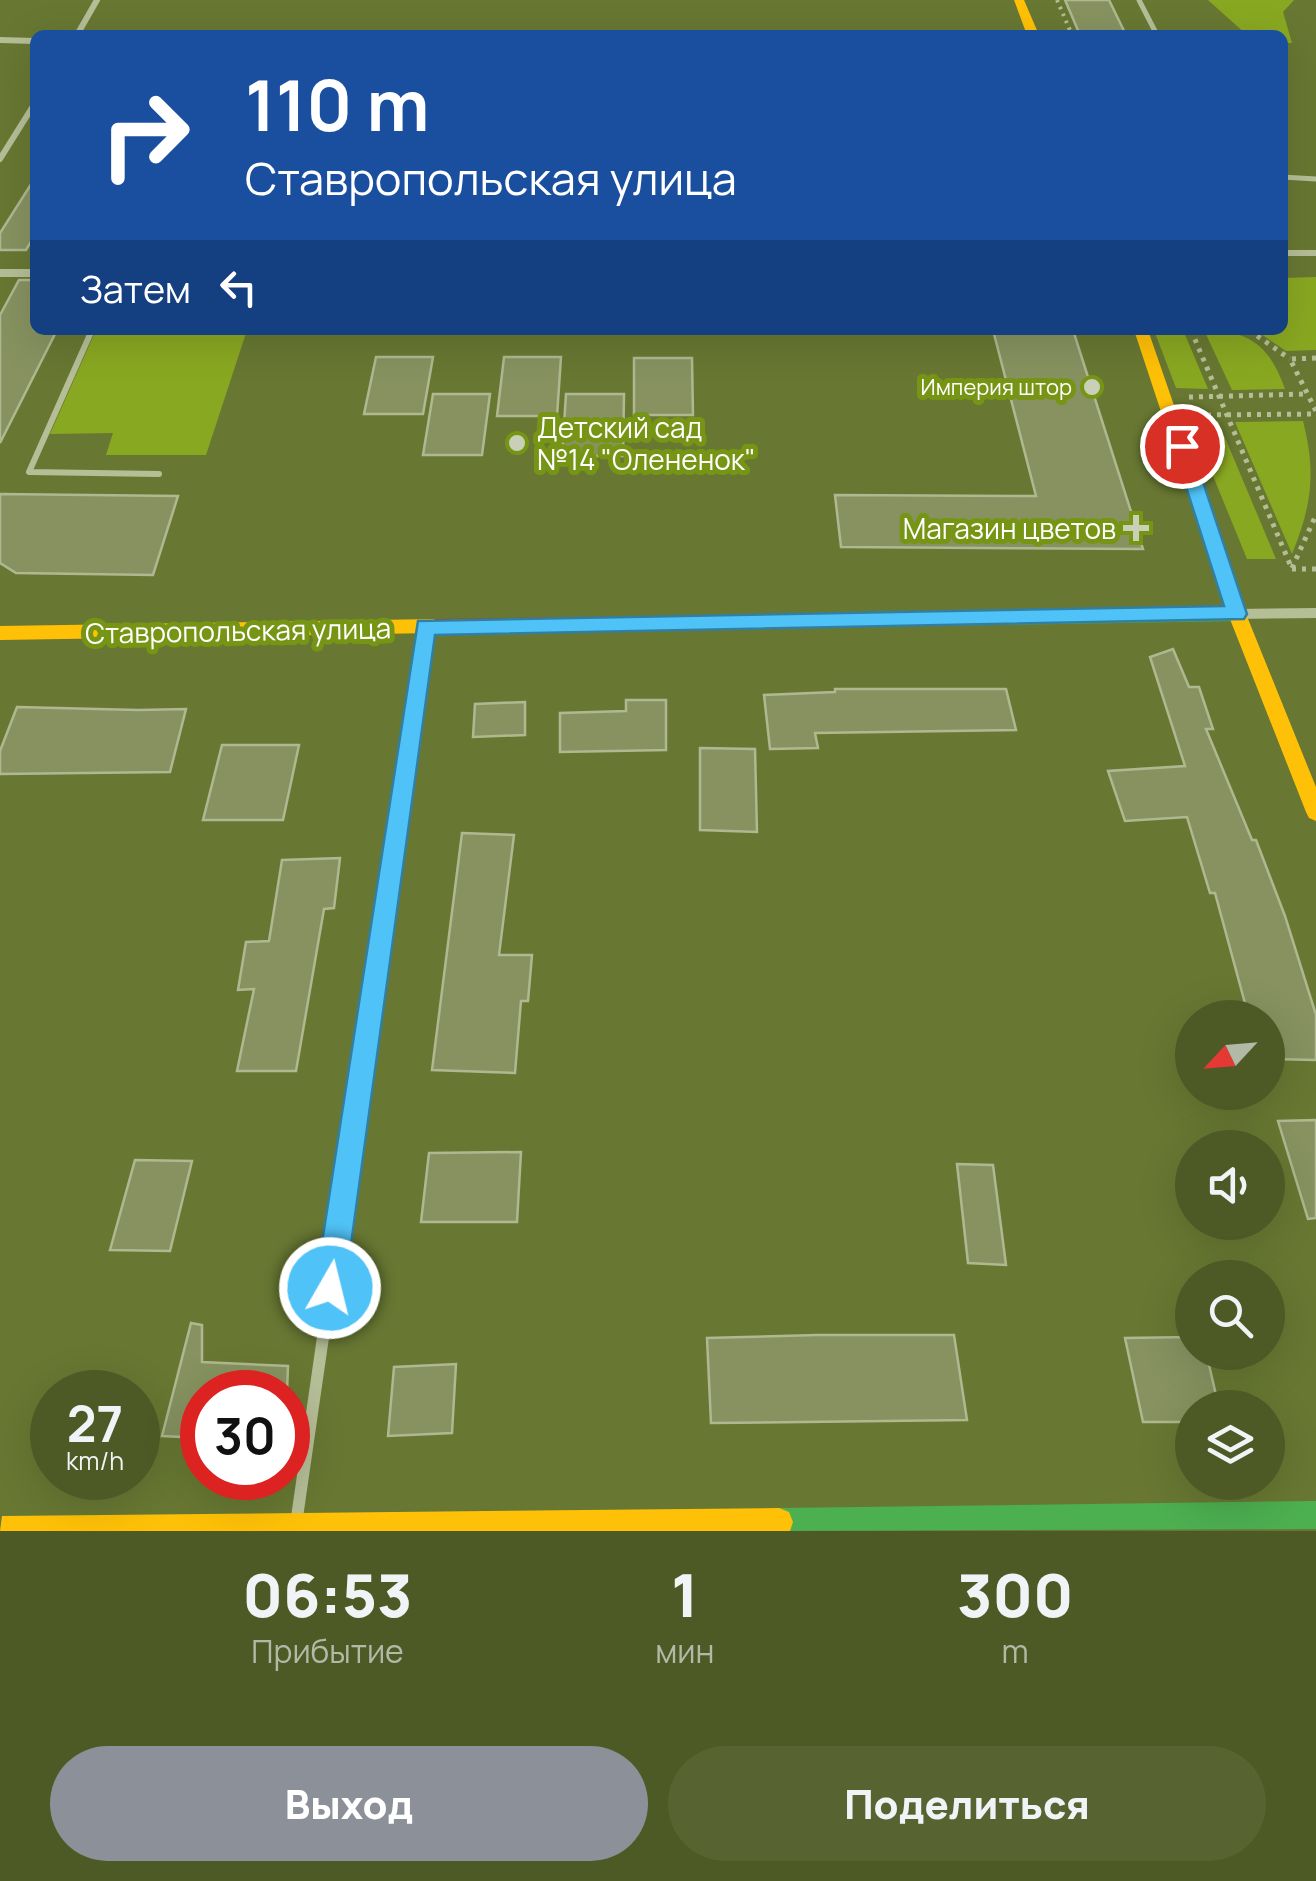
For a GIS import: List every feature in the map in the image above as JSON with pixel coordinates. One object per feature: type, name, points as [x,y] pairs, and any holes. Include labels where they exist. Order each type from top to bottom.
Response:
[{"type":"street","points":[[80,30],[97,0]]},
{"type":"street","points":[[1019,0],[1031,30]]},
{"type":"street","points":[[0,40],[30,40]]},
{"type":"street","points":[[0,158],[30,111]]},
{"type":"street","points":[[1288,253],[1316,253]]},
{"type":"street","points":[[0,273],[30,273]]},
{"type":"street","points":[[1144,335],[1237,614],[1316,812]]},
{"type":"street","name":"Ставропольская улица","points":[[0,633],[1316,613]]},
{"type":"street","points":[[295,1528],[426,627]]},
{"type":"street","points":[[2,1531],[1316,1515]]},
{"type":"lane","points":[[1139,0],[1154,30]]},
{"type":"lane","points":[[1288,177],[1316,179]]},
{"type":"lane","points":[[90,335],[29,472],[159,474]]},
{"type":"path","points":[[1057,0],[1070,30]]},
{"type":"path","points":[[1193,335],[1292,569]]},
{"type":"path","points":[[1168,407],[1227,415],[1316,413],[1290,358],[1256,335]]},
{"type":"path","points":[[1290,358],[1316,358]]},
{"type":"path","points":[[1168,407],[1219,396],[1307,394]]},
{"type":"path","points":[[1292,569],[1316,515]]},
{"type":"path","points":[[1292,569],[1316,568]]},
{"type":"green space","points":[[1208,0],[1294,0],[1283,12],[1292,43],[1288,43],[1288,30],[1241,30]]},
{"type":"green space","points":[[1316,277],[1316,350],[1286,351],[1262,335],[1288,335],[1288,278]]},
{"type":"green space","points":[[94,335],[245,335],[206,455],[106,455],[113,433],[50,434]]},
{"type":"green space","points":[[1156,335],[1185,335],[1208,389],[1176,388]]},
{"type":"green space","points":[[1206,335],[1240,335],[1256,343],[1272,362],[1285,389],[1232,390]]},
{"type":"green space","points":[[1218,421],[1276,559],[1247,559],[1191,422]]},
{"type":"green space","points":[[1303,421],[1310,456],[1310,488],[1292,554],[1235,422]]},
{"type":"building","points":[[1065,0],[1109,0],[1124,30],[1078,30]]},
{"type":"building","points":[[30,186],[30,243],[26,250],[0,250],[0,233]]},
{"type":"building","points":[[19,280],[30,280],[30,335],[54,335],[0,443],[0,315]]},
{"type":"building","points":[[994,335],[1075,335],[1143,549],[841,547],[835,495],[1036,496]]},
{"type":"building","points":[[376,357],[433,357],[423,414],[364,414]]},
{"type":"building","points":[[504,357],[561,357],[557,416],[497,416]]},
{"type":"building","points":[[634,358],[692,358],[693,415],[634,415]]},
{"type":"building","points":[[433,394],[490,394],[482,455],[423,455]]},
{"type":"building","points":[[566,394],[624,394],[623,456],[562,456]]},
{"type":"building","points":[[0,494],[178,496],[153,575],[16,573],[0,563]]},
{"type":"building","points":[[1173,649],[1189,687],[1199,687],[1213,729],[1206,729],[1285,916],[1316,1015],[1316,1060],[1285,1059],[1285,1000],[1244,1000],[1215,893],[1210,893],[1187,817],[1125,821],[1108,771],[1185,766],[1150,657]]},
{"type":"building","points":[[835,689],[1006,689],[1016,730],[815,733],[818,748],[770,749],[764,695]]},
{"type":"building","points":[[626,700],[666,700],[666,750],[560,752],[560,713],[626,711]]},
{"type":"building","points":[[525,702],[525,735],[473,737],[475,704]]},
{"type":"building","points":[[17,707],[186,709],[170,772],[0,774],[0,751]]},
{"type":"building","points":[[222,745],[299,745],[283,820],[203,820]]},
{"type":"building","points":[[700,748],[755,749],[757,832],[700,830]]},
{"type":"building","points":[[462,833],[514,835],[499,955],[532,955],[528,1001],[521,1001],[515,1073],[432,1070]]},
{"type":"building","points":[[340,858],[334,908],[324,909],[296,1071],[237,1071],[254,989],[238,990],[246,942],[269,941],[282,860]]},
{"type":"building","points":[[1316,1120],[1316,1218],[1308,1219],[1285,1144],[1285,1130],[1281,1130],[1278,1121]]},
{"type":"building","points":[[521,1152],[517,1222],[421,1222],[429,1153]]},
{"type":"building","points":[[135,1160],[192,1161],[170,1251],[110,1250]]},
{"type":"building","points":[[957,1164],[993,1165],[1006,1265],[968,1263]]},
{"type":"building","points":[[191,1323],[202,1325],[202,1362],[288,1366],[288,1370],[180,1370],[180,1437],[162,1436]]},
{"type":"building","points":[[954,1335],[967,1420],[711,1423],[707,1338]]},
{"type":"building","points":[[1175,1337],[1175,1370],[1210,1370],[1215,1390],[1175,1390],[1175,1422],[1143,1422],[1125,1338]]},
{"type":"building","points":[[456,1364],[452,1433],[388,1436],[394,1367]]},
{"type":"traffic: fast","points":[[934,619],[1237,614]]},
{"type":"traffic: fast","points":[[779,1522],[1316,1515]]},
{"type":"traffic: slow","points":[[1019,0],[1031,30]]},
{"type":"traffic: slow","points":[[1143,335],[1237,614],[1316,812]]},
{"type":"traffic: slow","points":[[0,633],[435,626]]},
{"type":"traffic: slow","points":[[2,1531],[779,1522]]},
{"type":"traffic: jam","points":[[435,626],[934,619]]},
{"type":"place","name":"Империя штор","points":[[1092,387]]},
{"type":"place","name":"Детский сад №14 \"Олененок\"","points":[[517,443]]},
{"type":"place","name":"Магазин цветов","points":[[1136,528]]},
{"type":"route","points":[[330,1288],[426,627],[1237,614],[1182,446]]}]
